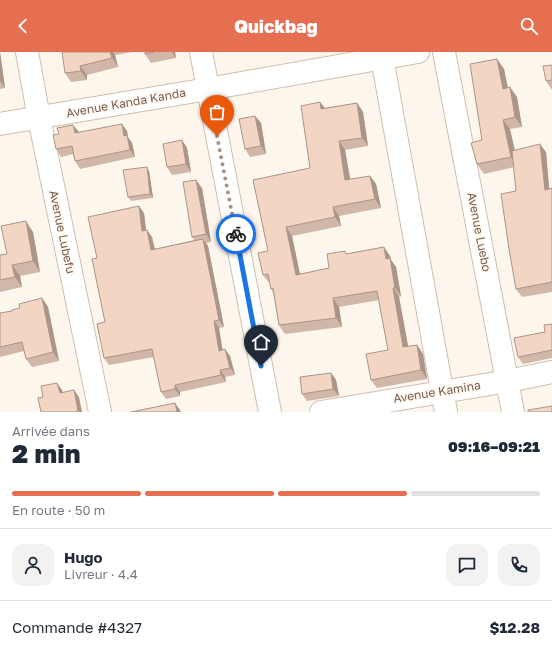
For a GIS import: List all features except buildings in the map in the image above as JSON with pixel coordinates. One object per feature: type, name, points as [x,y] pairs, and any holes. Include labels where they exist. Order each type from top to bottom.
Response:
[{"type":"street","name":"Avenue Lubefu","points":[[27,52],[39,118],[100,412]]},
{"type":"street","points":[[200,52],[270,412]]},
{"type":"street","name":"Avenue Kanda Kanda","points":[[0,124],[208,89],[382,56],[418,52]]},
{"type":"street","name":"Avenue Luebo","points":[[444,52],[513,412]]},
{"type":"street","points":[[382,56],[444,402]]},
{"type":"street","name":"Avenue Kamina","points":[[321,412],[444,402],[508,381],[552,372]]},
{"type":"way so far","points":[[217,136],[236,234]]},
{"type":"route","points":[[236,234],[261,366]]}]
